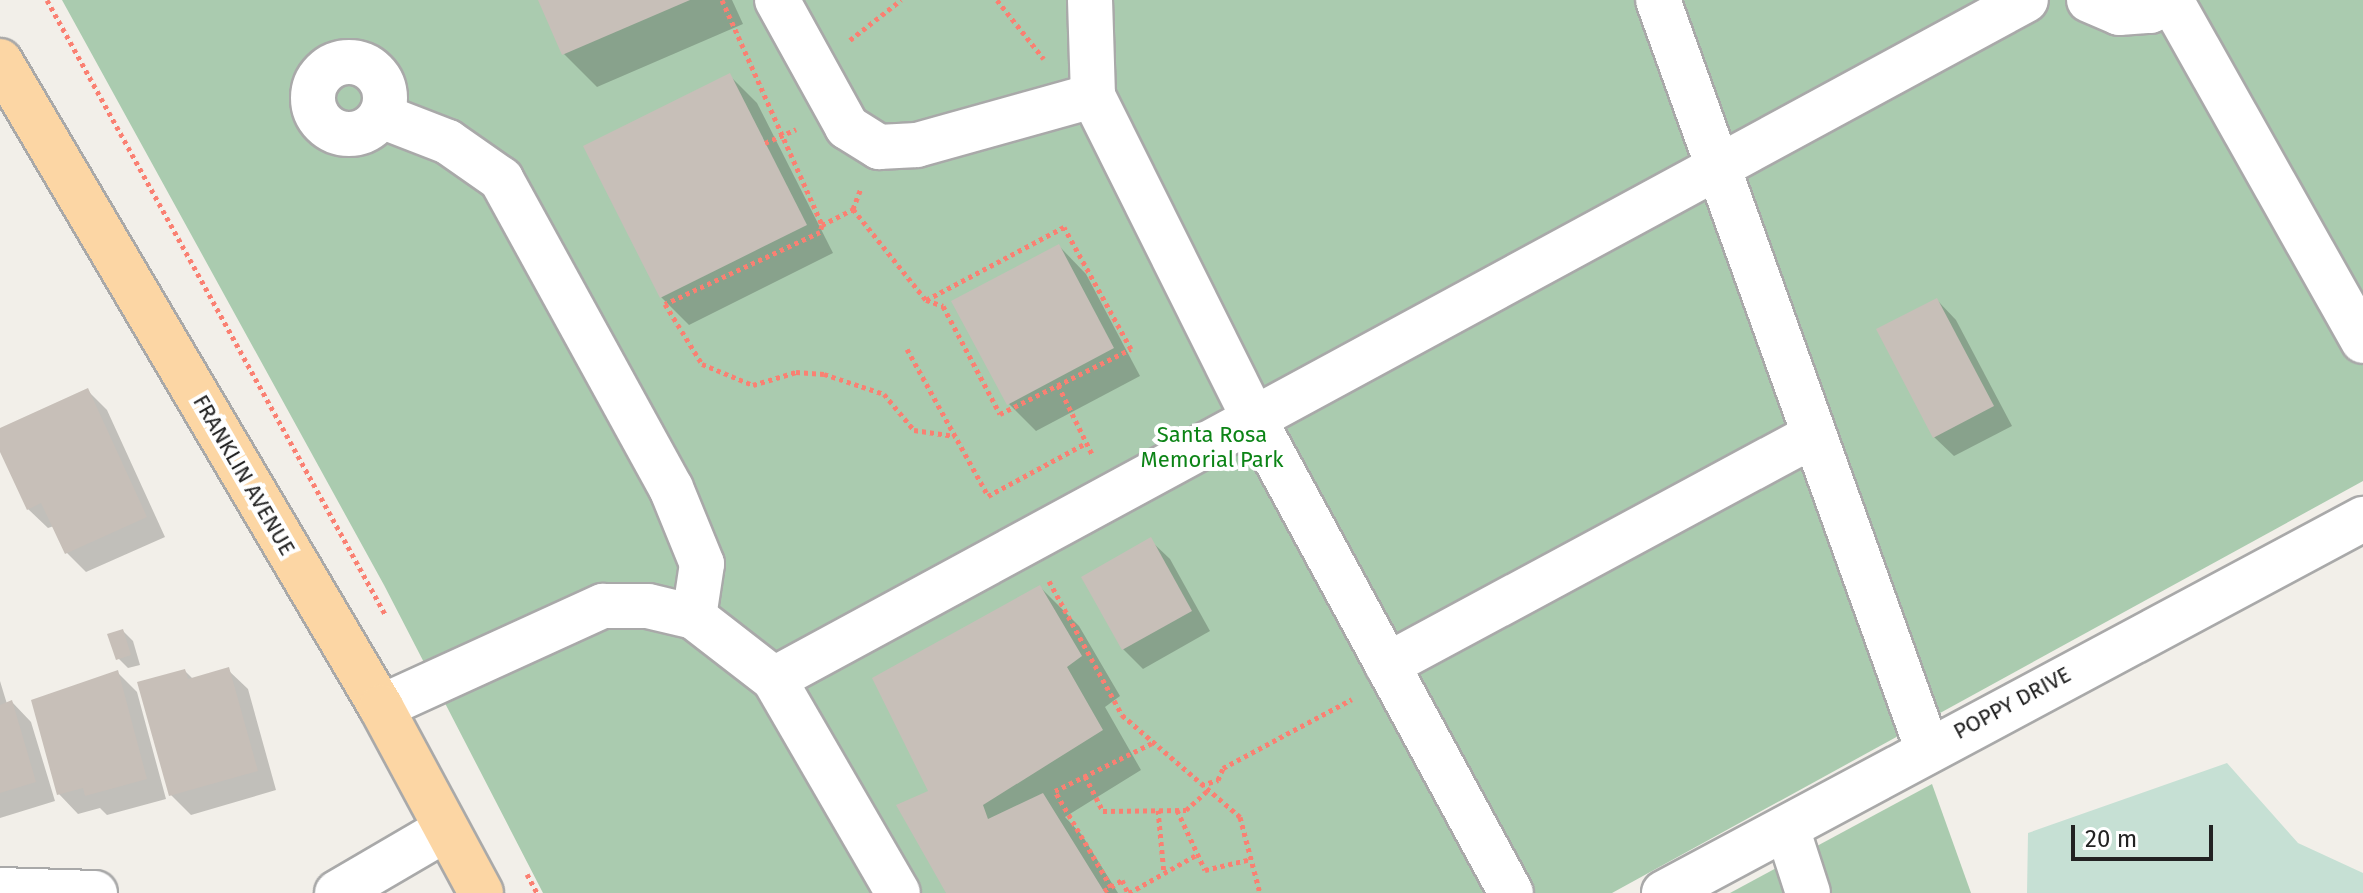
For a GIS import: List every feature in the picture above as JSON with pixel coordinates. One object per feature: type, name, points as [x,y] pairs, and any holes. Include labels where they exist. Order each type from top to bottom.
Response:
[{"type":"main road","name":"FRANKLIN AVENUE","points":[[0,61],[381,707],[481,893]]},
{"type":"street","points":[[777,0],[847,127],[879,147],[917,145],[1085,98]]},
{"type":"street","points":[[1090,0],[1085,98],[1254,419],[1511,893]]},
{"type":"street","points":[[1658,0],[1715,169],[1927,748]]},
{"type":"street","points":[[774,679],[2026,0]]},
{"type":"street","points":[[2089,0],[2119,13],[2150,11],[2173,1],[2363,341]]},
{"type":"street","points":[[381,116],[448,142],[501,179],[671,488],[702,564],[694,617]]},
{"type":"street","points":[[1387,665],[1812,436]]},
{"type":"street","name":"POPPY DRIVE","points":[[1664,893],[1788,831],[1927,748],[2363,519]]},
{"type":"street","points":[[381,707],[603,606],[648,606],[694,617],[774,679],[898,893]]},
{"type":"street","points":[[337,893],[445,830]]},
{"type":"street","points":[[1788,831],[1808,893]]},
{"type":"street","points":[[0,890],[95,893]]},
{"type":"path","points":[[47,0],[387,619]]},
{"type":"path","points":[[722,0],[822,225],[820,232],[665,304],[702,364],[753,385],[796,372],[824,374],[884,394],[914,430],[955,436]]},
{"type":"path","points":[[814,68],[901,0]]},
{"type":"path","points":[[997,0],[1085,98]]},
{"type":"path","points":[[822,225],[853,209],[879,147]]},
{"type":"path","points":[[853,209],[926,300],[943,306],[1000,414],[1131,349],[1064,227],[926,300]]},
{"type":"path","points":[[907,349],[988,496],[1086,443]]},
{"type":"path","points":[[1058,385],[1112,496]]},
{"type":"path","points":[[1028,541],[1122,715],[1200,786],[1240,817],[1260,893]]},
{"type":"path","points":[[1200,786],[1218,780],[1223,768],[1367,691],[1376,671],[1387,665]]},
{"type":"path","points":[[1111,887],[1055,791],[1152,742]]},
{"type":"path","points":[[1085,776],[1103,811],[1186,810],[1207,791]]},
{"type":"path","points":[[1158,810],[1164,873]]},
{"type":"path","points":[[1177,810],[1205,870],[1251,859]]},
{"type":"path","points":[[1104,891],[1122,880],[1128,893],[1198,854]]},
{"type":"path","points":[[522,866],[537,893]]},
{"type":"green space","name":"Santa Rosa Memorial Park","points":[[62,0],[2363,0],[2363,481],[1612,893],[543,893],[384,585]]},
{"type":"green space","points":[[2227,763],[2298,843],[2363,873],[2363,893],[2027,893],[2028,833]]},
{"type":"green space","points":[[1932,784],[1971,893],[1730,893]]},
{"type":"building","points":[[538,0],[690,0],[562,55]]},
{"type":"building","points":[[730,73],[807,225],[660,298],[583,146]]},
{"type":"building","points":[[1059,244],[1114,348],[1007,405],[951,301]]},
{"type":"building","points":[[1937,298],[1994,406],[1933,438],[1876,329]]},
{"type":"building","points":[[88,388],[147,517],[65,554],[41,503],[27,510],[0,452],[0,428]]},
{"type":"building","points":[[1151,537],[1192,611],[1122,650],[1081,577]]},
{"type":"building","points":[[1040,585],[1082,656],[1067,667],[1103,730],[983,805],[988,819],[1043,793],[1105,893],[946,893],[896,805],[928,791],[872,678]]},
{"type":"building","points":[[123,629],[131,655],[116,660],[107,634]]},
{"type":"building","points":[[229,667],[258,771],[169,796],[137,682],[185,669],[188,679]]},
{"type":"building","points":[[118,670],[147,779],[85,796],[83,788],[57,795],[31,700]]},
{"type":"building","points":[[12,700],[36,782],[0,793],[0,705]]}]
